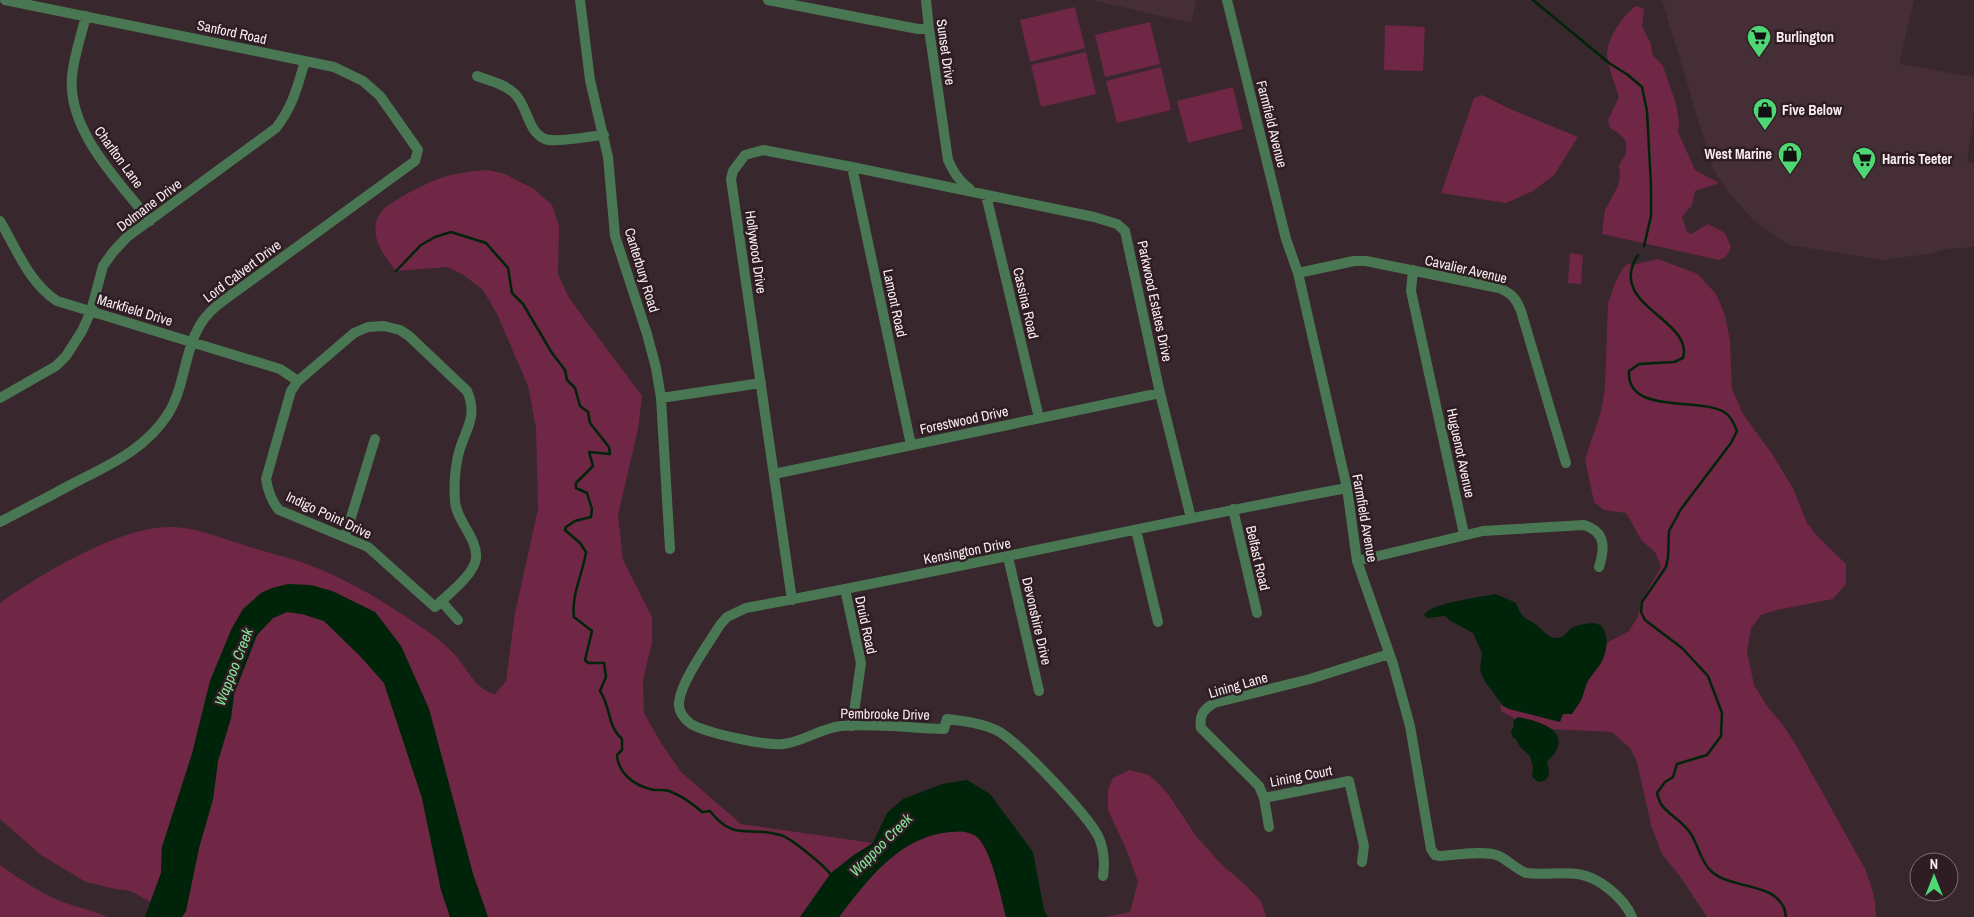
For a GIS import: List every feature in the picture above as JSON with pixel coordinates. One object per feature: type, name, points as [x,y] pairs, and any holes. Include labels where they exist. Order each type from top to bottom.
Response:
[{"type":"street","name":"Sanford Road","points":[[5,0],[334,67],[363,81],[380,96],[418,150]]},
{"type":"street","name":"Canterbury Road","points":[[580,0],[590,80],[608,157],[615,236],[647,334],[656,368],[661,398],[670,549]]},
{"type":"street","points":[[768,0],[918,29],[929,29]]},
{"type":"street","name":"Sunset Drive","points":[[926,0],[948,160],[954,174],[961,183],[973,192]]},
{"type":"street","name":"Farmfield Avenue","points":[[1227,0],[1286,239],[1298,273],[1347,488],[1358,561],[1389,654],[1410,726],[1431,849],[1435,855],[1440,856],[1491,854],[1500,856],[1518,870],[1526,873],[1580,874],[1602,884],[1615,893],[1632,917]]},
{"type":"street","name":"Charlton Lane","points":[[86,16],[72,76],[74,104],[82,130],[100,158],[150,221]]},
{"type":"street","name":"Dolmane Drive","points":[[0,398],[56,366],[66,356],[82,331],[91,311],[104,266],[113,252],[127,237],[276,128],[294,100],[305,61]]},
{"type":"street","points":[[477,76],[508,87],[517,95],[531,125],[545,139],[554,140],[604,135]]},
{"type":"street","name":"Lord Calvert Drive","points":[[0,522],[110,464],[146,441],[159,427],[175,401],[199,325],[216,306],[415,161],[418,150]]},
{"type":"street","name":"Hollywood Drive","points":[[792,600],[731,180],[733,171],[745,155],[763,150],[852,166],[986,194]]},
{"type":"street","name":"Lamont Road","points":[[852,166],[911,445]]},
{"type":"street","name":"Parkwood Estates Drive","points":[[986,194],[1094,217],[1117,224],[1125,231],[1160,393],[1192,518]]},
{"type":"street","name":"Cassina Road","points":[[986,194],[1039,418]]},
{"type":"street","name":"Markfield Drive","points":[[0,221],[36,282],[47,294],[57,301],[280,369],[298,381]]},
{"type":"street","name":"Cavalier Avenue","points":[[1298,273],[1354,261],[1366,261],[1499,288],[1510,293],[1522,311],[1566,463]]},
{"type":"street","name":"Huguenot Avenue","points":[[1413,270],[1411,291],[1464,534]]},
{"type":"street","name":"Indigo Point Drive","points":[[384,326],[400,330],[409,336],[467,391],[472,403],[472,414],[458,455],[455,503],[460,518],[475,547],[476,558],[472,571],[435,607],[368,547],[279,510],[270,497],[266,479],[291,391],[298,381],[354,333],[368,327],[384,326]]},
{"type":"street","points":[[661,398],[761,383]]},
{"type":"street","name":"Forestwood Drive","points":[[774,474],[1160,393]]},
{"type":"street","points":[[345,537],[375,439]]},
{"type":"street","name":"Kensington Drive","points":[[701,729],[690,723],[681,712],[679,702],[684,686],[720,625],[727,617],[746,608],[1008,557],[1233,509],[1347,488]]},
{"type":"street","name":"Belfast Road","points":[[1233,509],[1257,613]]},
{"type":"street","points":[[1358,561],[1464,534],[1584,524],[1593,528],[1600,536],[1604,546],[1600,567]]},
{"type":"street","points":[[1136,530],[1158,622]]},
{"type":"street","name":"Devonshire Drive","points":[[1008,557],[1038,691]]},
{"type":"street","name":"Druid Road","points":[[845,588],[861,663],[852,726]]},
{"type":"street","points":[[442,601],[458,620]]},
{"type":"street","name":"Lining Lane","points":[[1269,827],[1264,798],[1259,786],[1201,728],[1201,714],[1205,709],[1214,704],[1310,679],[1389,654]]},
{"type":"street","name":"Pembrooke Drive","points":[[701,729],[769,744],[784,744],[826,728],[852,726],[944,729],[947,718],[976,724],[1001,733],[1038,765],[1098,836],[1103,850],[1103,876]]},
{"type":"street","name":"Lining Court","points":[[1264,798],[1349,781],[1364,846],[1362,862]]},
{"type":"shaded area","points":[[1092,0],[1196,0],[1191,23]]},
{"type":"shaded area","points":[[1662,0],[1914,0],[1899,64],[1974,77],[1974,112],[1967,162],[1974,163],[1974,247],[1948,249],[1928,254],[1882,260],[1789,245],[1753,220],[1727,190],[1713,169]]},
{"type":"shaded area","points":[[1636,6],[1644,9],[1642,26],[1651,44],[1652,54],[1663,66],[1676,104],[1679,121],[1678,132],[1695,170],[1719,183],[1695,191],[1692,205],[1682,217],[1687,232],[1691,234],[1708,224],[1725,233],[1731,247],[1726,257],[1719,260],[1602,234],[1605,210],[1618,186],[1620,176],[1619,165],[1626,154],[1626,141],[1610,128],[1608,120],[1619,97],[1609,65],[1608,48],[1617,28],[1626,15]]},
{"type":"shaded area","points":[[1075,7],[1085,48],[1030,62],[1020,20]]},
{"type":"shaded area","points":[[1150,22],[1160,64],[1105,77],[1095,35]]},
{"type":"shaded area","points":[[1385,25],[1425,27],[1423,71],[1384,70]]},
{"type":"shaded area","points":[[1086,52],[1096,94],[1041,107],[1031,65]]},
{"type":"shaded area","points":[[1161,67],[1171,110],[1117,123],[1106,81]]},
{"type":"shaded area","points":[[1233,87],[1243,129],[1188,143],[1177,101]]},
{"type":"shaded area","points":[[1482,95],[1510,109],[1578,137],[1554,175],[1533,191],[1506,203],[1441,193],[1474,98]]},
{"type":"shaded area","points":[[488,170],[505,174],[534,189],[552,205],[559,226],[558,274],[569,298],[642,396],[638,429],[618,515],[623,560],[652,617],[652,642],[643,681],[644,713],[661,743],[681,772],[741,824],[873,843],[831,873],[800,917],[488,917],[473,874],[429,709],[401,646],[375,612],[332,591],[232,628],[210,681],[192,754],[162,847],[161,873],[150,902],[131,891],[86,882],[41,855],[0,819],[0,603],[59,566],[105,543],[129,534],[151,529],[180,527],[208,533],[313,566],[380,600],[435,637],[450,649],[477,684],[488,692],[495,694],[506,681],[515,613],[538,509],[536,428],[528,386],[497,314],[483,290],[462,274],[447,267],[396,271],[382,252],[375,230],[379,215],[383,210],[406,194],[444,177]]},
{"type":"shaded area","points":[[1570,253],[1583,255],[1581,284],[1568,283]]},
{"type":"shaded area","points":[[1658,259],[1698,274],[1716,294],[1725,315],[1730,341],[1732,389],[1743,414],[1772,454],[1793,488],[1807,523],[1817,536],[1846,564],[1846,584],[1833,599],[1761,615],[1751,628],[1747,652],[1754,685],[1796,745],[1865,869],[1874,898],[1876,917],[1707,917],[1679,875],[1662,854],[1651,825],[1637,762],[1630,748],[1612,732],[1550,729],[1522,723],[1501,711],[1500,689],[1590,657],[1610,641],[1629,631],[1637,618],[1643,598],[1661,567],[1655,552],[1642,541],[1626,513],[1604,510],[1594,502],[1585,459],[1601,412],[1605,388],[1608,303],[1615,283],[1623,268],[1629,263],[1632,265]]},
{"type":"shaded area","points":[[287,612],[302,614],[324,621],[361,657],[384,683],[422,798],[441,890],[450,917],[182,917],[186,910],[199,848],[213,799],[218,761],[231,718],[234,694],[257,635],[273,618]]},
{"type":"shaded area","points":[[1129,770],[1149,775],[1161,786],[1196,836],[1221,864],[1261,901],[1266,917],[1105,917],[1130,912],[1138,882],[1127,851],[1108,810],[1108,790],[1113,778]]},
{"type":"shaded area","points":[[963,831],[977,837],[987,851],[1006,917],[839,917],[869,879],[893,855],[921,838],[936,833]]},
{"type":"shaded area","points":[[0,865],[46,894],[107,917],[0,917]]},
{"type":"water","name":"Wappoo Creek","points":[[288,584],[311,585],[332,591],[375,612],[401,646],[429,709],[473,874],[488,917],[450,917],[441,890],[422,798],[384,683],[361,657],[324,621],[302,614],[287,612],[273,618],[257,635],[234,694],[231,718],[218,761],[213,799],[199,848],[186,911],[182,917],[145,917],[161,873],[162,847],[192,754],[210,681],[232,628],[243,609],[261,593]]},
{"type":"water","points":[[1496,594],[1516,603],[1523,616],[1552,637],[1564,636],[1572,628],[1590,623],[1598,624],[1605,632],[1606,650],[1599,667],[1586,685],[1581,700],[1572,714],[1563,714],[1560,722],[1503,706],[1484,680],[1480,670],[1482,653],[1473,633],[1445,616],[1427,618],[1424,615],[1436,607],[1446,604]]},
{"type":"water","points":[[1518,717],[1545,725],[1556,733],[1558,746],[1547,762],[1549,769],[1545,780],[1538,782],[1532,777],[1533,767],[1530,756],[1513,738],[1511,731],[1514,727],[1513,721]]},
{"type":"water","name":"Wappoo Creek","points":[[967,780],[990,794],[1033,852],[1044,910],[1048,917],[1006,917],[988,854],[983,845],[972,834],[950,832],[915,842],[900,851],[873,875],[839,917],[800,917],[831,873],[873,843],[887,813],[903,799],[942,784]]},
{"type":"waterway","points":[[1533,0],[1609,63],[1642,87],[1647,111],[1651,186],[1651,216],[1644,246]]},
{"type":"waterway","points":[[396,271],[421,245],[435,237],[451,232],[486,243],[508,268],[512,293],[523,304],[552,353],[565,370],[567,380],[575,388],[580,406],[588,412],[590,423],[609,447],[610,454],[589,452],[593,466],[576,483],[576,488],[587,493],[592,509],[591,517],[575,521],[566,527],[565,530],[580,543],[586,552],[574,601],[574,617],[592,631],[585,660],[588,663],[604,663],[606,677],[600,691],[606,703],[611,722],[622,739],[622,750],[617,755],[620,767],[624,773],[638,785],[652,790],[669,791],[687,800],[702,812],[710,811],[727,827],[743,831],[769,832],[785,837],[807,853],[831,875]]},
{"type":"waterway","points":[[1638,255],[1631,272],[1633,287],[1652,311],[1676,332],[1683,344],[1683,358],[1674,362],[1639,364],[1629,371],[1631,385],[1639,394],[1651,399],[1698,405],[1724,412],[1730,418],[1737,431],[1731,443],[1681,509],[1669,531],[1666,567],[1642,602],[1641,612],[1645,620],[1682,648],[1708,676],[1722,713],[1721,736],[1707,755],[1677,764],[1673,777],[1665,782],[1657,793],[1660,803],[1664,808],[1684,825],[1691,834],[1711,871],[1728,881],[1769,893],[1777,898],[1784,907],[1786,917]]},
{"type":"place","name":"Burlington","points":[[1759,58]]},
{"type":"place","name":"Five Below","points":[[1765,131]]},
{"type":"place","name":"West Marine","points":[[1790,175]]},
{"type":"place","name":"Harris Teeter","points":[[1864,180]]}]
